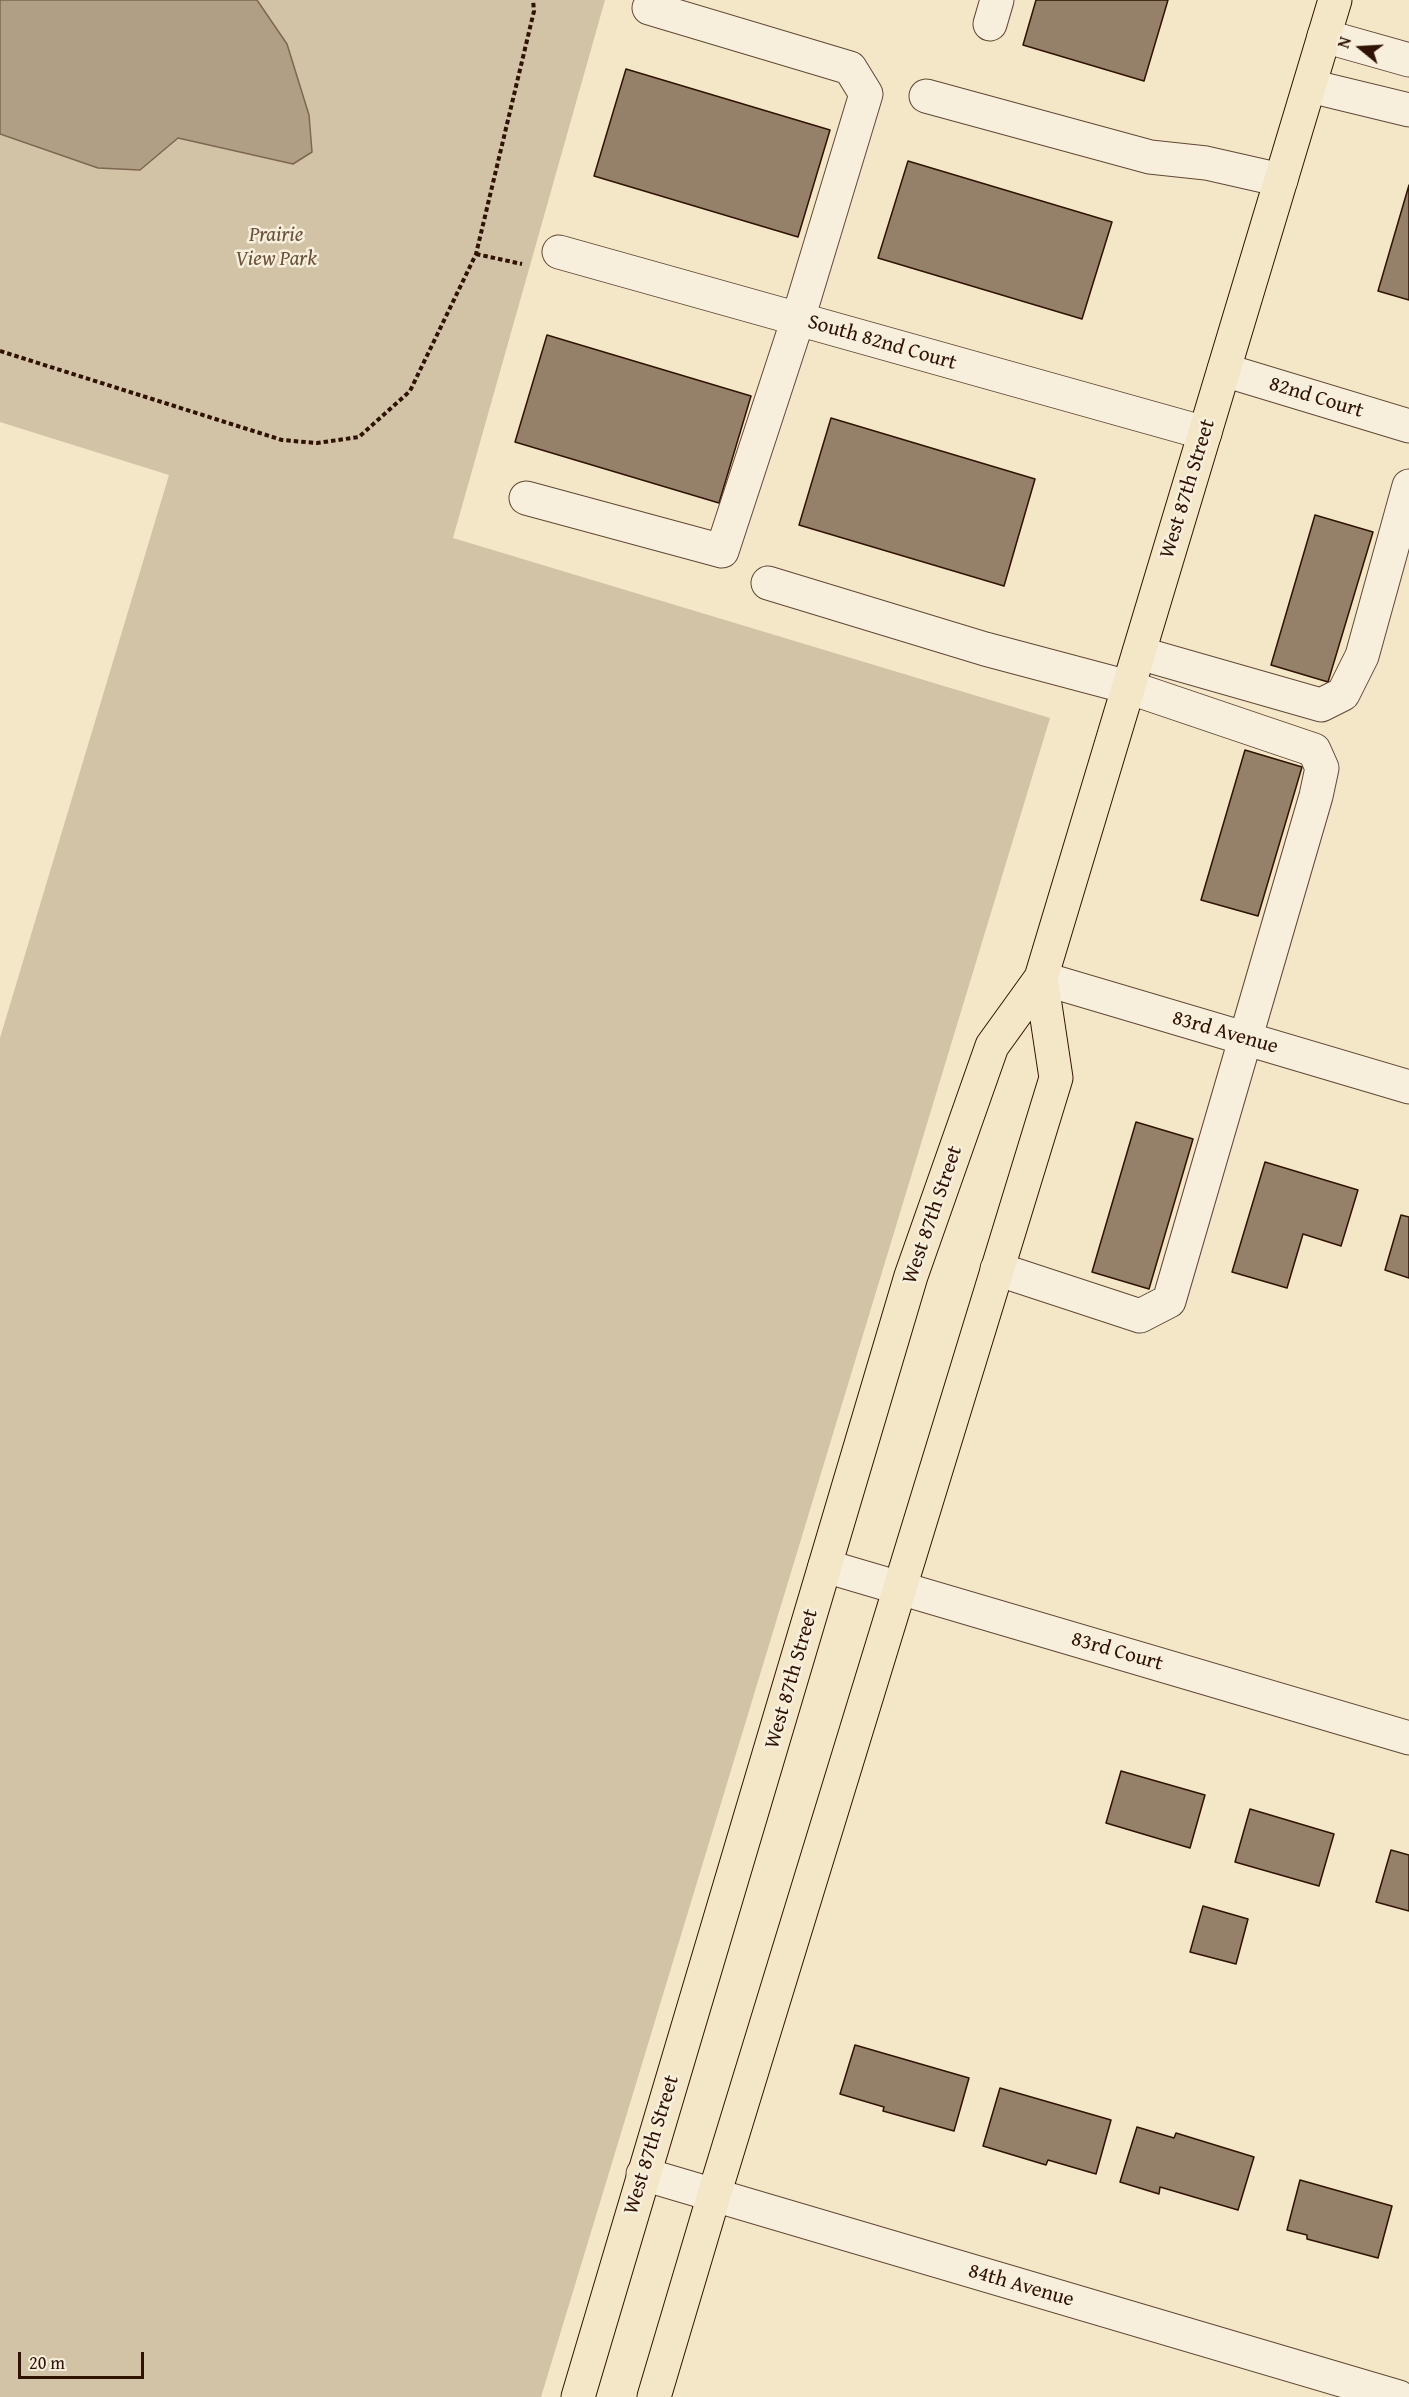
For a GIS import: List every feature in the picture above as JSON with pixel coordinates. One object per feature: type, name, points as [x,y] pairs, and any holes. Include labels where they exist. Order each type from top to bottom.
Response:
[{"type":"main road","name":"West 87th Street","points":[[578,2397],[911,1276],[992,1046],[1041,978],[1335,0]]},
{"type":"main road","name":"West 87th Street","points":[[654,2397],[1056,1078],[1041,978]]},
{"type":"street","points":[[525,498],[722,551],[798,319],[866,94],[850,68],[649,8]]},
{"type":"street","points":[[1324,36],[1409,60]]},
{"type":"street","points":[[1310,86],[1409,110]]},
{"type":"street","points":[[926,96],[1150,157],[1206,163],[1281,180]]},
{"type":"street","name":"South 82nd Court","points":[[559,252],[1205,434]]},
{"type":"street","name":"82nd Court","points":[[1224,370],[1409,426]]},
{"type":"street","points":[[1138,653],[1321,705],[1343,694],[1362,656],[1409,486]]},
{"type":"street","points":[[768,583],[985,649],[1128,687],[1314,750],[1322,768],[1316,796],[1169,1301],[1140,1316],[997,1269]]},
{"type":"street","name":"83rd Avenue","points":[[1041,978],[1409,1087]]},
{"type":"street","name":"83rd Court","points":[[825,1566],[1409,1738]]},
{"type":"street","name":"84th Avenue","points":[[643,2174],[1399,2397]]},
{"type":"path","points":[[0,351],[282,440],[317,443],[359,437],[410,391],[476,254],[534,11],[533,0]]},
{"type":"path","points":[[476,254],[534,266],[559,252]]},
{"type":"green space","name":"Prairie View Park","points":[[0,0],[605,0],[453,538],[1050,718],[541,2397],[0,2397],[0,1038],[169,475],[0,422]]},
{"type":"shaded area","points":[[0,0],[257,0],[287,44],[309,115],[312,152],[293,164],[178,138],[140,170],[98,168],[0,134]]},
{"type":"building","points":[[1036,0],[1168,0],[1144,81],[1023,45]]},
{"type":"building","points":[[626,69],[830,130],[798,237],[594,176]]},
{"type":"building","points":[[908,161],[1112,222],[1082,319],[878,258]]},
{"type":"building","points":[[1409,185],[1409,300],[1378,291]]},
{"type":"building","points":[[547,335],[751,396],[719,503],[515,442]]},
{"type":"building","points":[[831,418],[1035,479],[1004,586],[799,525]]},
{"type":"building","points":[[1315,515],[1373,532],[1328,682],[1271,665]]},
{"type":"building","points":[[1245,750],[1302,767],[1258,916],[1201,900]]},
{"type":"building","points":[[1136,1122],[1193,1139],[1149,1289],[1092,1272]]},
{"type":"building","points":[[1265,1162],[1358,1190],[1341,1246],[1303,1234],[1287,1288],[1232,1272]]},
{"type":"building","points":[[1401,1215],[1409,1217],[1409,1278],[1385,1270]]},
{"type":"building","points":[[1121,1771],[1205,1795],[1190,1848],[1106,1823]]},
{"type":"building","points":[[1250,1809],[1334,1834],[1319,1886],[1235,1862]]},
{"type":"building","points":[[1391,1850],[1409,1855],[1409,1911],[1376,1902]]},
{"type":"building","points":[[1203,1906],[1248,1919],[1236,1964],[1190,1952]]},
{"type":"building","points":[[855,2045],[969,2078],[954,2131],[883,2111],[884,2107],[840,2094]]},
{"type":"building","points":[[1000,2088],[1111,2120],[1096,2174],[1048,2160],[1046,2165],[983,2146]]},
{"type":"building","points":[[1137,2127],[1174,2138],[1176,2133],[1254,2157],[1238,2210],[1160,2187],[1159,2194],[1120,2182]]},
{"type":"building","points":[[1300,2180],[1392,2206],[1378,2258],[1307,2239],[1307,2235],[1287,2230]]}]
